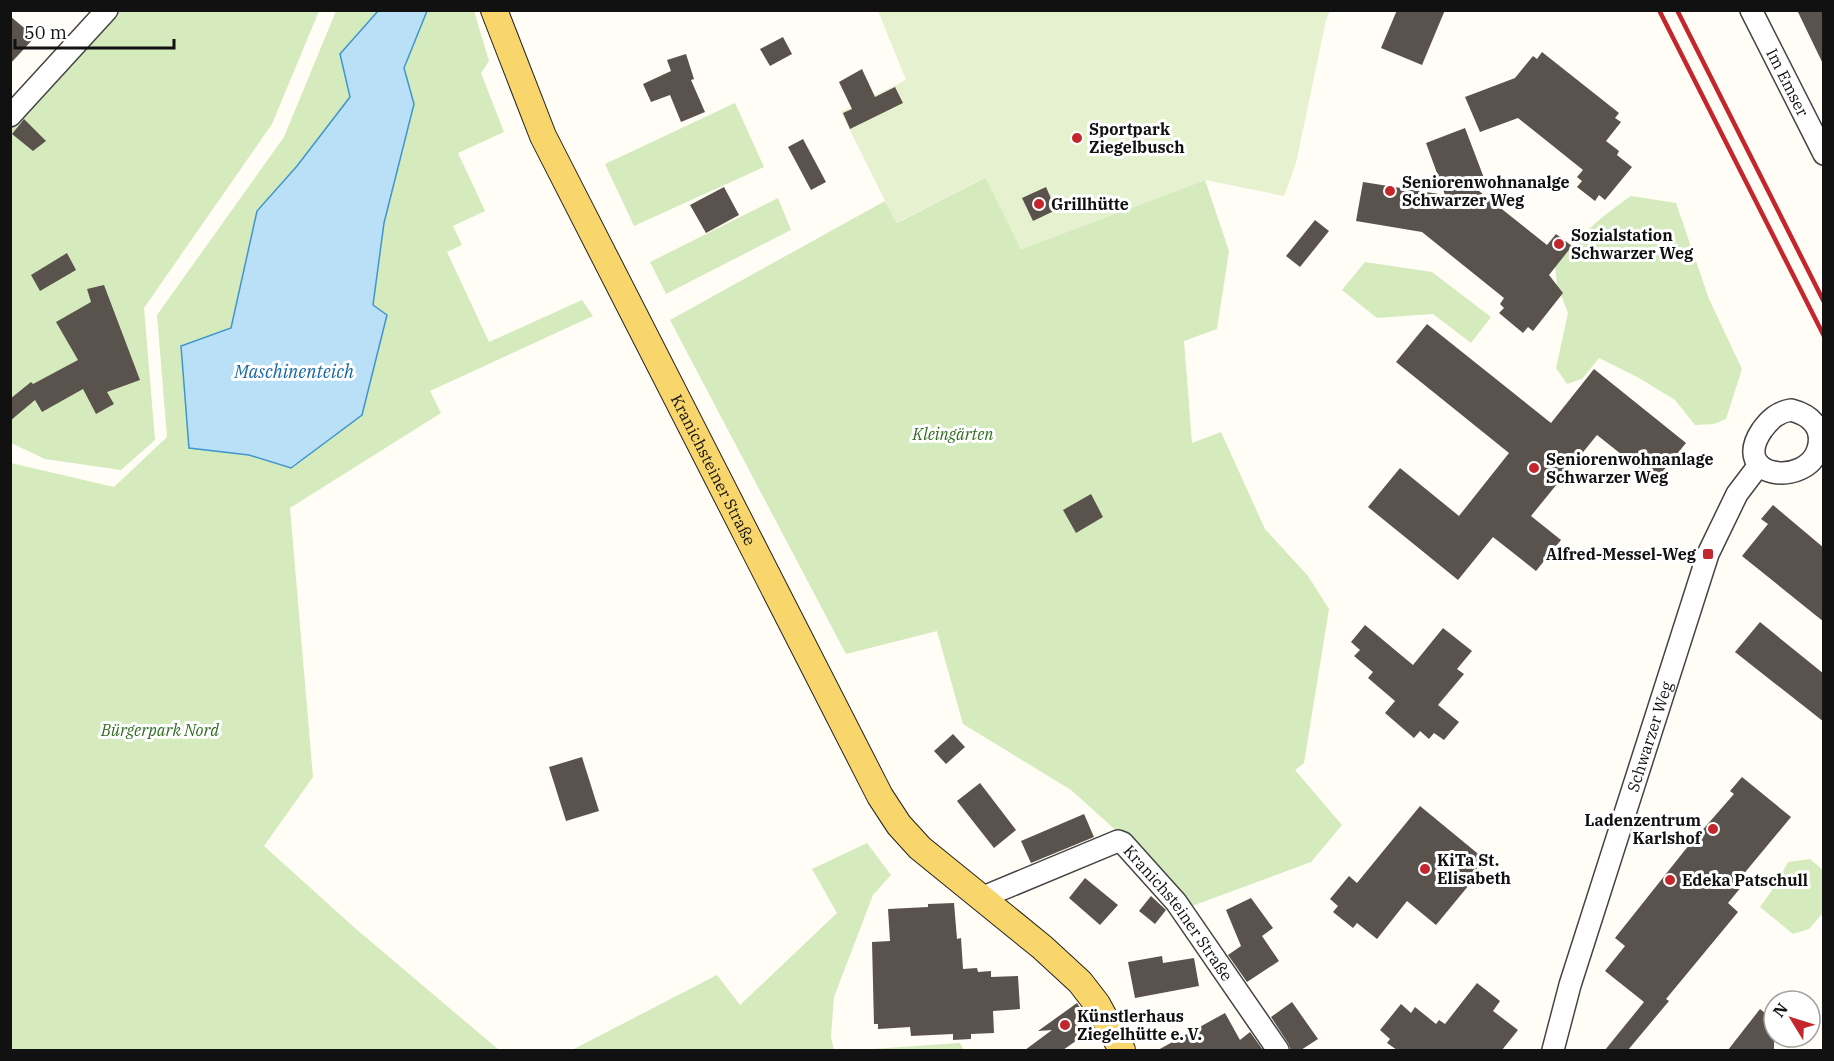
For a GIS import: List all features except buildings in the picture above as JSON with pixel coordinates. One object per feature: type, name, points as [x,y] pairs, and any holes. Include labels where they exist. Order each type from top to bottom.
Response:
[{"type":"main road","name":"Kranichsteiner Straße","points":[[494,10],[543,136],[880,796],[899,825],[920,848],[1066,967],[1097,1004],[1122,1050]]},
{"type":"street","points":[[10,116],[107,10]]},
{"type":"street","name":"Im Emser","points":[[1751,10],[1824,154]]},
{"type":"street","points":[[1791,410],[1802,413],[1822,430],[1818,468],[1782,473],[1771,472],[1759,465],[1753,452],[1754,443],[1770,420],[1782,411],[1791,410]]},
{"type":"street","name":"Schwarzer Weg","points":[[1553,1050],[1570,985],[1708,554],[1737,494],[1759,465]]},
{"type":"street","name":"Kranichsteiner Straße","points":[[981,898],[1118,840],[1176,902],[1278,1050]]},
{"type":"green space","points":[[118,11],[319,11],[272,124],[144,308],[155,440],[121,470],[45,459],[11,443],[10,128]]},
{"type":"green space","name":"Bürgerpark Nord","points":[[336,11],[474,11],[489,61],[481,73],[504,132],[458,153],[485,211],[453,226],[462,245],[447,252],[489,342],[582,300],[593,316],[430,391],[441,413],[290,508],[313,777],[264,846],[356,929],[499,1050],[11,1050],[11,463],[114,487],[167,437],[157,315],[284,137]]},
{"type":"green space","name":"Sportpark Ziegelbusch","points":[[878,11],[1330,11],[1326,20],[1296,163],[1284,196],[1205,180],[1021,249],[985,177],[896,223],[841,112],[906,80]]},
{"type":"green space","points":[[735,103],[764,167],[634,226],[605,164]]},
{"type":"green space","name":"Kleingärten","points":[[986,177],[1021,249],[1205,180],[1229,251],[1217,329],[1184,341],[1192,443],[1221,432],[1265,529],[1308,576],[1329,609],[1304,763],[1295,770],[1342,825],[1311,862],[1192,906],[1170,879],[1071,790],[963,724],[937,631],[846,654],[670,320],[885,201],[897,223]]},
{"type":"green space","points":[[1631,196],[1676,203],[1709,299],[1742,369],[1726,419],[1714,424],[1695,425],[1675,400],[1639,378],[1599,358],[1582,379],[1567,384],[1556,368],[1568,313],[1557,285],[1555,265],[1591,228]]},
{"type":"green space","points":[[778,198],[791,230],[666,294],[650,262]]},
{"type":"green space","points":[[1365,262],[1432,272],[1491,317],[1471,343],[1433,314],[1377,318],[1342,290]]},
{"type":"green space","points":[[867,843],[891,875],[873,895],[834,997],[831,1037],[834,1050],[572,1050],[717,975],[740,1005],[837,913],[812,869]]},
{"type":"green space","points":[[1810,859],[1823,870],[1823,913],[1809,929],[1793,934],[1760,907],[1788,862]]},
{"type":"green space","points":[[960,1043],[964,1050],[857,1050]]},
{"type":"water","name":"Maschinenteich","points":[[378,11],[427,11],[404,68],[414,104],[384,223],[373,305],[387,315],[362,415],[291,468],[249,455],[189,448],[181,346],[231,328],[257,211],[297,166],[350,97],[340,54]]},
{"type":"railway","points":[[1659,10],[1824,336]]},
{"type":"railway","points":[[1677,10],[1824,302]]},
{"type":"place","name":"Sportpark Ziegelbusch","points":[[1077,138]]},
{"type":"place","name":"Seniorenwohnanalge Schwarzer Weg","points":[[1390,191]]},
{"type":"place","name":"Grillhütte","points":[[1039,204]]},
{"type":"place","name":"Sozialstation Schwarzer Weg","points":[[1559,244]]},
{"type":"place","name":"Seniorenwohnanlage Schwarzer Weg","points":[[1534,468]]},
{"type":"place","name":"Alfred-Messel-Weg","points":[[1708,554]]},
{"type":"place","name":"Ladenzentrum Karlshof","points":[[1713,829]]},
{"type":"place","name":"KiTa St. Elisabeth","points":[[1425,869]]},
{"type":"place","name":"Edeka Patschull","points":[[1670,880]]},
{"type":"place","name":"Künstlerhaus Ziegelhütte e. V.","points":[[1065,1025]]}]
